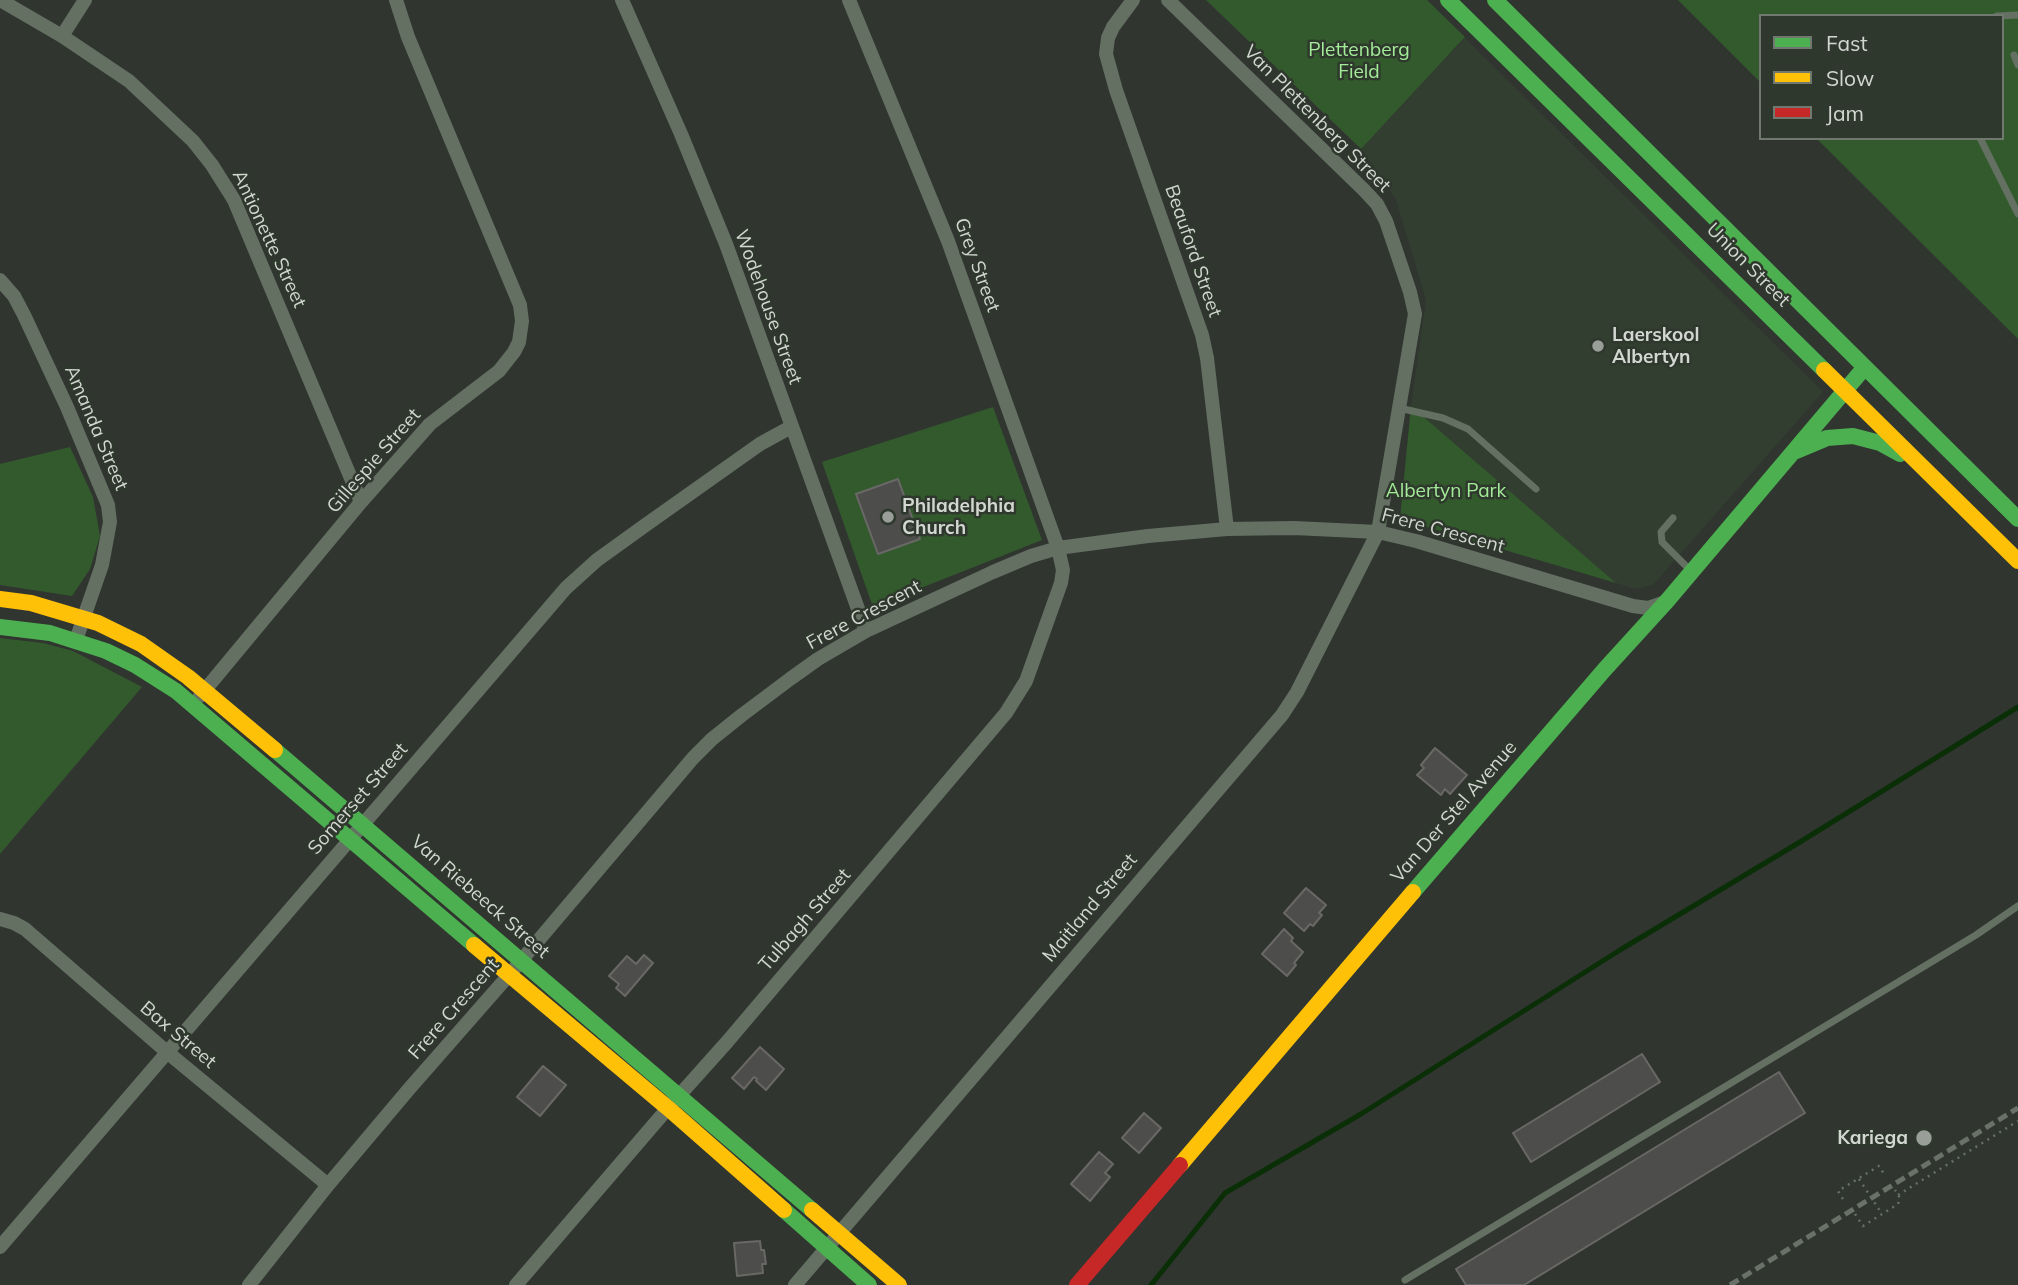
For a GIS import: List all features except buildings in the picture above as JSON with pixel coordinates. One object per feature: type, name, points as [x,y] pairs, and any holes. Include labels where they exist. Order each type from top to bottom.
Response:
[{"type":"street","name":"Antionette Street","points":[[0,0],[62,36],[129,81],[193,141],[222,180],[234,200],[360,502]]},
{"type":"street","points":[[62,36],[85,0]]},
{"type":"street","name":"Gillespie Street","points":[[193,705],[360,502],[430,424],[499,371],[519,342],[523,321],[520,304],[408,37],[396,0]]},
{"type":"street","name":"Wodehouse Street","points":[[622,0],[726,244],[866,631]]},
{"type":"street","name":"Grey Street","points":[[849,0],[948,241],[1058,548]]},
{"type":"street","name":"Beauford Street","points":[[1133,0],[1113,27],[1105,54],[1202,335],[1227,529]]},
{"type":"street","name":"Van Plettenberg Street","points":[[1168,0],[1364,190],[1382,211],[1415,312],[1378,532]]},
{"type":"street","name":"Union Street","points":[[1448,0],[1538,66],[1865,368],[2018,519]]},
{"type":"street","name":"Union Street","points":[[1495,0],[1538,66],[1844,390],[2018,561]]},
{"type":"street","name":"Amanda Street","points":[[0,280],[14,296],[24,315],[67,407],[108,505],[110,522],[102,565],[76,640]]},
{"type":"street","name":"Van Der Stel Avenue","points":[[1077,1285],[1865,368]]},
{"type":"street","name":"Somerset Street","points":[[0,1247],[496,667],[579,576],[685,496],[760,444],[791,427]]},
{"type":"street","points":[[1791,453],[1827,438],[1853,436],[1880,443],[1926,470]]},
{"type":"street","name":"Frere Crescent","points":[[249,1285],[409,1089],[671,783],[712,739],[818,659],[866,631],[993,572],[1058,548],[1227,529],[1294,528],[1378,532],[1633,606],[1651,608],[1667,600]]},
{"type":"street","name":"Maitland Street","points":[[795,1285],[1282,715],[1297,692],[1378,532]]},
{"type":"street","name":"Tulbagh Street","points":[[516,1285],[1015,702],[1034,660],[1061,583],[1063,570],[1058,548]]},
{"type":"street","name":"Van Riebeeck Street","points":[[0,600],[31,603],[84,617],[141,644],[204,690],[521,960],[869,1285]]},
{"type":"street","name":"Van Riebeeck Street","points":[[0,628],[50,633],[76,640],[119,656],[176,691],[509,975],[673,1102],[768,1171],[899,1285]]},
{"type":"street","name":"Bax Street","points":[[0,919],[25,929],[167,1052],[328,1185]]},
{"type":"lane","points":[[2014,55],[2018,65]]},
{"type":"lane","points":[[1981,140],[2018,214]]},
{"type":"lane","points":[[1399,408],[1443,418],[1468,429],[1536,489]]},
{"type":"lane","points":[[1673,518],[1661,532],[1662,542],[1691,572]]},
{"type":"lane","points":[[1405,1280],[1976,935],[2018,905]]},
{"type":"path","points":[[1898,1195],[2018,1121]]},
{"type":"path","points":[[1843,1199],[1838,1191],[1879,1166],[1884,1174]]},
{"type":"path","points":[[1859,1179],[1881,1214]]},
{"type":"path","points":[[1855,1214],[1863,1226],[1898,1204],[1900,1198],[1895,1190]]},
{"type":"shaded area","name":"Laerskool Albertyn","points":[[1465,38],[1823,392],[1653,585],[1635,589],[1616,583],[1411,406],[1426,300],[1396,200],[1361,149]]},
{"type":"green space","name":"Plettenberg Field","points":[[1206,0],[1427,0],[1465,37],[1361,149]]},
{"type":"green space","points":[[1678,0],[2018,0],[2018,339],[1818,140],[2004,140],[2004,14],[1759,14],[1759,81]]},
{"type":"green space","name":"Albertyn Park","points":[[1411,406],[1616,583],[1400,519]]},
{"type":"green space","points":[[993,407],[1042,540],[873,607],[822,462]]},
{"type":"green space","points":[[70,447],[93,497],[100,536],[90,569],[72,596],[0,585],[0,464]]},
{"type":"green space","points":[[0,638],[43,643],[73,651],[142,687],[0,854]]},
{"type":"waterway","points":[[1151,1285],[1225,1193],[1361,1114],[1620,950],[2018,707]]},
{"type":"railway","points":[[1730,1285],[2018,1108]]},
{"type":"traffic: fast","points":[[1448,0],[1824,370]]},
{"type":"traffic: fast","points":[[1495,0],[2018,519]]},
{"type":"traffic: fast","points":[[1413,892],[1667,601],[1865,367]]},
{"type":"traffic: fast","points":[[1796,451],[1827,438],[1853,436],[1880,443],[1900,454]]},
{"type":"traffic: fast","points":[[0,627],[50,633],[106,651],[135,665],[176,691],[474,945]]},
{"type":"traffic: fast","points":[[275,750],[812,1210]]},
{"type":"traffic: fast","points":[[784,1210],[869,1285]]},
{"type":"traffic: slow","points":[[1824,370],[2018,561]]},
{"type":"traffic: slow","points":[[0,599],[31,603],[98,623],[141,644],[188,677],[275,750]]},
{"type":"traffic: slow","points":[[1180,1165],[1413,892]]},
{"type":"traffic: slow","points":[[474,945],[668,1108],[784,1210]]},
{"type":"traffic: slow","points":[[812,1210],[899,1285]]},
{"type":"traffic: jam","points":[[1077,1285],[1180,1165]]},
{"type":"place","name":"Laerskool Albertyn","points":[[1598,346]]},
{"type":"place","name":"Philadelphia Church","points":[[888,517]]},
{"type":"place","name":"Kariega","points":[[1924,1138]]}]
